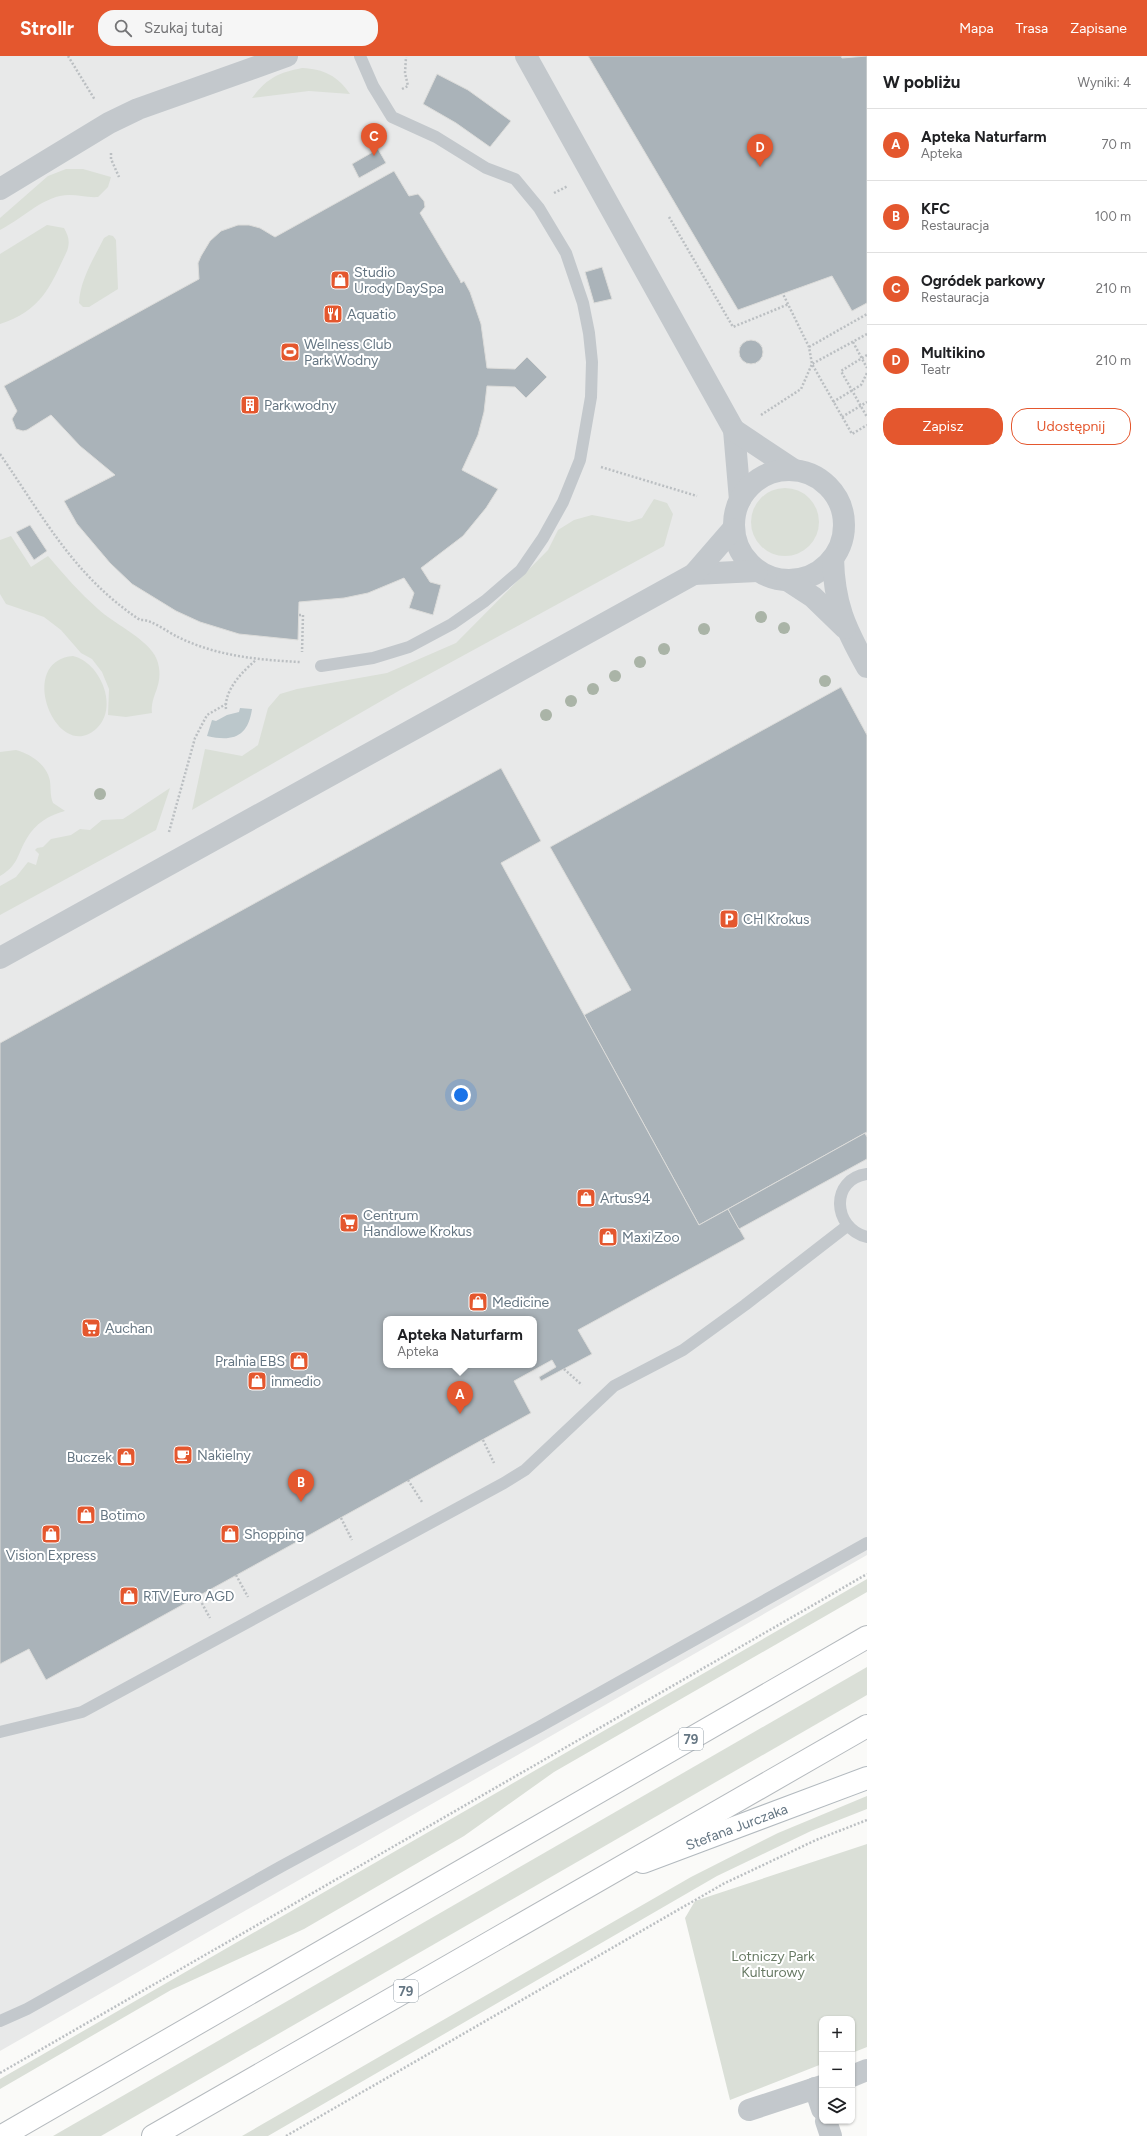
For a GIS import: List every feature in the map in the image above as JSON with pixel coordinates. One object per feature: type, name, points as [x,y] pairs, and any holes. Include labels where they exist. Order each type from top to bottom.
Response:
[{"type":"main road","name":"79","points":[[2,2136],[867,1637]]},
{"type":"main road","name":"79","points":[[153,2136],[867,1726]]},
{"type":"main road","name":"Stefana Jurczaka","points":[[606,1875],[867,1778]]},
{"type":"street","points":[[0,189],[109,123],[138,109],[287,56]]},
{"type":"street","points":[[526,56],[734,430],[740,500]]},
{"type":"street","points":[[734,430],[794,470]]},
{"type":"street","points":[[757,571],[742,553],[733,529],[735,515],[740,500],[749,487],[761,478],[777,471],[794,470],[810,474],[825,483],[836,495],[843,511],[845,527],[841,544],[833,558],[824,568],[813,575],[787,580]]},
{"type":"street","points":[[0,958],[694,574],[733,529]]},
{"type":"street","points":[[833,558],[834,585],[846,629],[867,667]]},
{"type":"street","points":[[694,574],[757,571],[772,577],[787,580],[813,597],[846,629]]},
{"type":"street","points":[[855,2075],[867,2070]]},
{"type":"street","points":[[749,2110],[819,2087]]},
{"type":"street","points":[[827,2124],[831,2136]]},
{"type":"lane","points":[[322,666],[373,658],[409,647],[452,624],[486,601],[521,570],[543,538],[563,502],[580,460],[591,397],[592,362],[589,332],[583,303],[566,253],[539,208],[515,179],[486,168],[436,137],[392,117],[373,86],[360,56]]},
{"type":"lane","points":[[860,1173],[846,1187],[842,1194],[840,1211],[847,1226],[853,1231],[867,1236]]},
{"type":"lane","points":[[0,1732],[82,1712],[520,1473],[614,1386],[683,1350],[745,1306],[847,1226]]},
{"type":"lane","points":[[0,2021],[27,2009],[282,1866],[539,1727],[867,1543]]},
{"type":"path","points":[[669,217],[733,327],[789,304]]},
{"type":"path","points":[[784,294],[809,347],[812,364],[852,434],[867,425]]},
{"type":"path","points":[[809,347],[867,314]]},
{"type":"path","points":[[759,416],[801,389],[812,364],[867,334]]},
{"type":"path","points":[[853,342],[863,358],[867,368]]},
{"type":"path","points":[[867,356],[841,371],[867,417]]},
{"type":"path","points":[[833,402],[861,385],[867,373]]},
{"type":"path","points":[[842,417],[867,402]]},
{"type":"path","points":[[0,454],[68,554],[108,597],[140,620],[146,619],[179,638],[218,652],[257,660],[302,662]]},
{"type":"path","points":[[580,460],[697,496]]},
{"type":"path","points":[[299,615],[303,615],[302,654]]},
{"type":"path","points":[[226,710],[226,704],[233,686],[248,667],[257,660]]},
{"type":"path","points":[[168,833],[195,738],[207,716],[226,704]]},
{"type":"path","points":[[564,1369],[582,1385]]},
{"type":"path","points":[[0,2073],[867,1574]]},
{"type":"path","points":[[286,2136],[723,1884],[816,1840],[867,1820]]},
{"type":"shaded area","points":[[0,56],[867,56],[867,1555],[0,2051]]},
{"type":"shaded area","points":[[240,708],[252,709],[247,726],[243,731],[232,737],[216,738],[207,736],[212,720],[216,721],[227,715],[239,712]]},
{"type":"green space","points":[[302,68],[317,70],[330,75],[341,82],[350,94],[309,91],[252,98],[257,91],[274,77]]},
{"type":"green space","points":[[66,169],[83,169],[111,177],[108,187],[98,197],[70,195],[52,198],[0,230],[0,218],[48,176]]},
{"type":"green space","points":[[47,225],[64,228],[67,234],[69,242],[68,248],[61,264],[49,286],[35,305],[14,319],[0,324],[0,254]]},
{"type":"green space","points":[[109,235],[113,236],[116,240],[118,289],[89,307],[83,307],[79,303],[82,286],[92,261],[104,238]]},
{"type":"green space","points":[[785,488],[798,491],[809,498],[816,509],[819,522],[816,535],[809,546],[798,553],[785,556],[772,553],[761,546],[754,535],[751,522],[754,509],[761,498],[772,491]]},
{"type":"green space","points":[[654,499],[667,503],[673,514],[664,546],[402,689],[192,810],[205,749],[242,756],[258,745],[268,708],[280,694],[297,689],[387,673],[456,643],[548,550],[558,530],[574,520],[592,515],[629,522],[642,518]]},
{"type":"green space","points":[[11,536],[31,567],[48,556],[85,597],[105,615],[141,640],[155,655],[158,663],[159,678],[153,701],[152,713],[126,717],[108,715],[109,689],[102,672],[92,659],[81,653],[61,630],[44,617],[6,604],[0,594],[0,540]]},
{"type":"green space","points":[[73,656],[83,660],[91,667],[104,687],[106,698],[106,710],[103,720],[96,729],[81,736],[68,733],[56,723],[48,708],[45,691],[47,674],[56,662]]},
{"type":"green space","points":[[16,750],[33,757],[42,765],[46,770],[50,781],[53,803],[65,811],[53,815],[34,828],[11,868],[0,876],[0,752]]},
{"type":"green space","points":[[170,788],[156,830],[0,915],[0,886],[16,877],[28,862],[36,865],[39,854],[35,850],[37,848],[43,847],[51,839],[71,835],[80,829],[90,830],[102,820],[123,819]]},
{"type":"green space","points":[[867,1579],[867,1592],[554,1772],[464,1836],[304,1929],[171,1990],[0,2089],[0,2079]]},
{"type":"green space","points":[[867,1667],[867,1695],[101,2136],[53,2136]]},
{"type":"green space","points":[[867,1796],[867,1809],[811,1831],[717,1876],[268,2136],[242,2136],[691,1877],[778,1833]]},
{"type":"green space","name":"Lotniczy Park Kulturowy","points":[[867,1844],[867,2047],[855,2052],[855,2016],[819,2016],[819,2065],[730,2100],[685,1918],[695,1901]]},
{"type":"building","points":[[588,56],[841,56],[842,58],[867,56],[867,303],[852,311],[832,276],[738,310]]},
{"type":"building","points":[[437,74],[468,90],[511,121],[490,147],[456,123],[423,104]]},
{"type":"building","points":[[378,149],[386,163],[359,178],[352,164]]},
{"type":"building","name":"Park wodny","points":[[394,171],[409,196],[418,194],[424,201],[425,207],[420,213],[461,283],[464,281],[470,292],[481,324],[487,368],[515,369],[527,357],[547,377],[526,398],[515,387],[487,386],[484,412],[478,435],[462,470],[498,489],[486,508],[463,536],[421,568],[430,582],[441,585],[433,615],[409,608],[414,593],[404,578],[368,593],[344,598],[299,602],[298,640],[239,634],[200,622],[176,611],[132,584],[110,563],[77,524],[64,501],[115,475],[80,446],[51,415],[27,430],[23,431],[16,429],[12,419],[17,411],[4,386],[199,279],[198,263],[201,256],[210,241],[221,231],[238,225],[249,225],[260,228],[275,237]]},
{"type":"building","points":[[602,267],[612,299],[594,303],[585,272]]},
{"type":"building","points":[[751,340],[760,343],[763,352],[760,361],[751,364],[742,361],[739,352],[742,343]]},
{"type":"building","points":[[30,525],[47,551],[34,560],[16,532]]},
{"type":"building","name":"CH Krokus","points":[[841,687],[867,735],[867,1132],[699,1225],[584,1015],[631,990],[550,847]]},
{"type":"building","name":"Centrum Handlowe Krokus","points":[[501,768],[541,841],[501,863],[699,1225],[728,1209],[745,1239],[578,1330],[592,1354],[541,1381],[539,1377],[556,1367],[552,1360],[514,1381],[531,1413],[46,1680],[29,1649],[0,1664],[0,1043]]},
{"type":"building","points":[[865,1133],[867,1137],[867,1159],[739,1229],[728,1209]]},
{"type":"place","name":"Ogródek parkowy","points":[[374,156]]},
{"type":"place","name":"Multikino","points":[[760,167]]},
{"type":"place","name":"Studio Urody DaySpa","points":[[340,280]]},
{"type":"place","name":"Aquatio","points":[[333,314]]},
{"type":"place","name":"Wellness Club Park Wodny","points":[[290,352]]},
{"type":"place","name":"Park wodny","points":[[250,405]]},
{"type":"place","name":"CH Krokus","points":[[729,919]]},
{"type":"place","name":"Artus94","points":[[586,1198]]},
{"type":"place","name":"Centrum Handlowe Krokus","points":[[349,1223]]},
{"type":"place","name":"Maxi Zoo","points":[[608,1237]]},
{"type":"place","name":"Medicine","points":[[478,1302]]},
{"type":"place","name":"Auchan","points":[[91,1328]]},
{"type":"place","name":"Pralnia EBS","points":[[299,1361]]},
{"type":"place","name":"inmedio","points":[[257,1381]]},
{"type":"place","name":"Apteka Naturfarm","points":[[460,1414]]},
{"type":"place","name":"Nakielny","points":[[183,1455]]},
{"type":"place","name":"Buczek","points":[[126,1457]]},
{"type":"place","name":"KFC","points":[[301,1502]]},
{"type":"place","name":"Botimo","points":[[86,1515]]},
{"type":"place","name":"Vision Express","points":[[51,1534]]},
{"type":"place","name":"Shopping","points":[[230,1534]]},
{"type":"place","name":"RTV Euro AGD","points":[[129,1596]]}]
